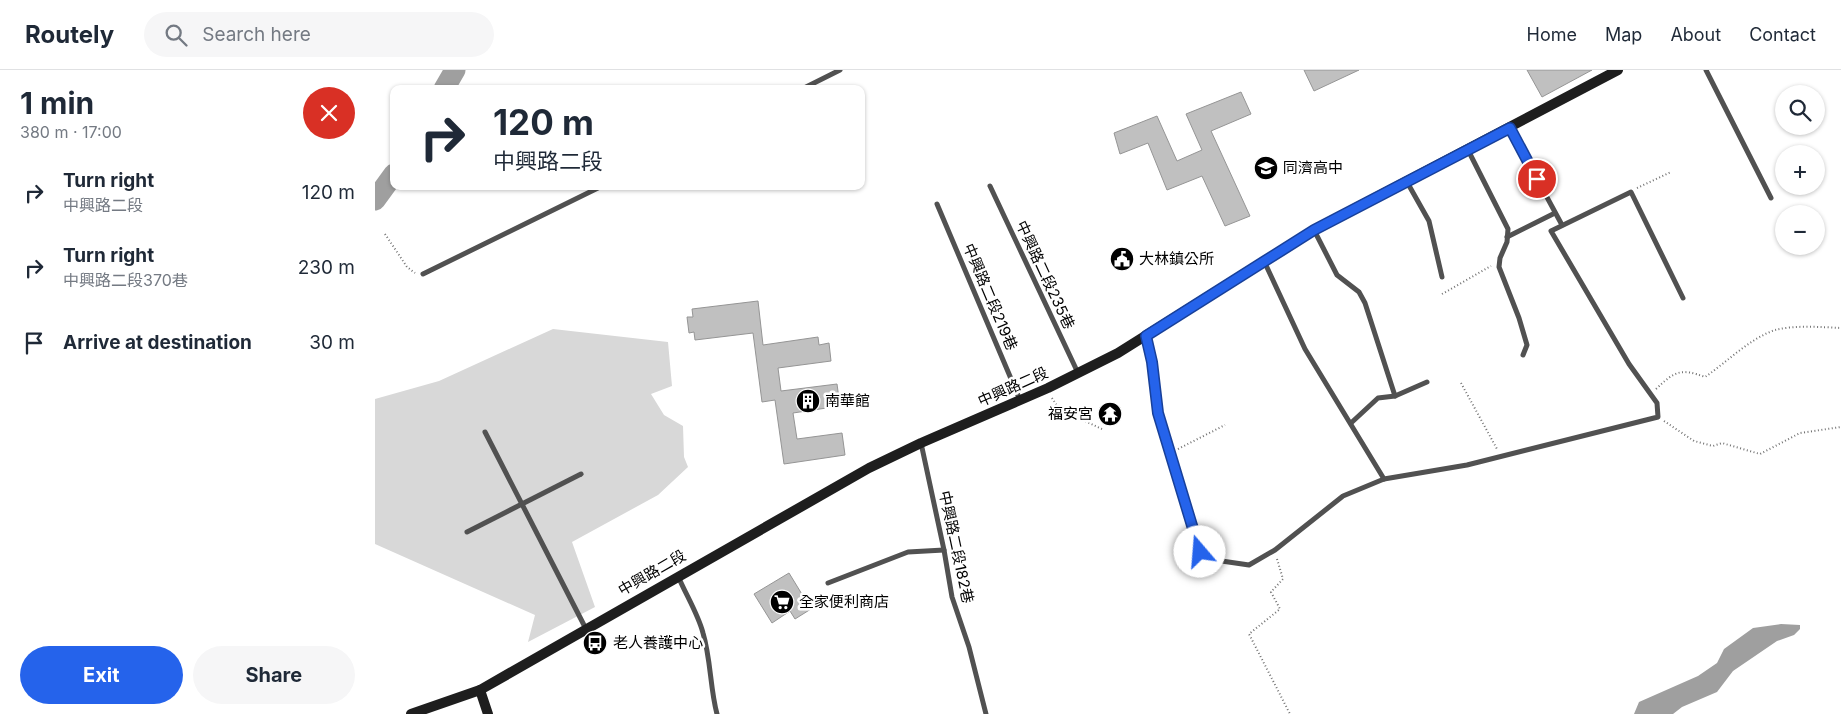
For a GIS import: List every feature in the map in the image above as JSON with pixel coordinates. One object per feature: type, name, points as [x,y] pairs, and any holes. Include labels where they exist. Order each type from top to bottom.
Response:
[{"type":"main road","name":"中興路二段","points":[[411,714],[480,690],[869,468],[921,442],[1020,401],[1078,374],[1146,336],[1263,260],[1314,230],[1615,71]]},
{"type":"main road","points":[[480,690],[488,714]]},
{"type":"lane","points":[[810,85],[840,70]]},
{"type":"lane","points":[[1706,70],[1771,198]]},
{"type":"lane","points":[[1510,128],[1562,225]]},
{"type":"lane","points":[[1468,150],[1507,229],[1507,237],[1499,268],[1519,318],[1527,345],[1523,355]]},
{"type":"lane","points":[[1407,182],[1429,221],[1442,276]]},
{"type":"lane","name":"中興路二段235巷","points":[[990,186],[1078,374]]},
{"type":"lane","points":[[423,274],[594,190]]},
{"type":"lane","points":[[1146,336],[1152,362],[1158,413],[1197,544],[1203,556],[1208,559],[1249,565],[1275,550],[1343,496],[1384,479],[1467,466],[1501,455],[1577,439],[1658,417],[1657,404],[1629,364],[1551,231],[1631,192],[1683,298]]},
{"type":"lane","name":"中興路二段219巷","points":[[937,204],[1020,401]]},
{"type":"lane","points":[[1507,237],[1555,213]]},
{"type":"lane","points":[[1314,230],[1337,275],[1359,292],[1365,303],[1395,396]]},
{"type":"lane","points":[[1263,260],[1305,349],[1384,479]]},
{"type":"lane","points":[[1351,422],[1378,398],[1395,396],[1427,382]]},
{"type":"lane","points":[[485,432],[586,629]]},
{"type":"lane","name":"中興路二段182巷","points":[[921,442],[952,597],[969,647],[987,714]]},
{"type":"lane","points":[[467,532],[581,474]]},
{"type":"lane","points":[[828,583],[908,552],[944,550]]},
{"type":"lane","points":[[677,576],[703,632],[717,714]]},
{"type":"path","points":[[1631,192],[1671,172]]},
{"type":"path","points":[[385,234],[412,273],[423,274]]},
{"type":"path","points":[[1442,294],[1500,261]]},
{"type":"path","points":[[1651,394],[1669,377],[1687,371],[1705,378],[1752,342],[1776,330],[1815,327],[1841,328]]},
{"type":"path","points":[[1461,383],[1501,455]]},
{"type":"path","points":[[1048,388],[1059,409],[1102,429]]},
{"type":"path","points":[[1658,417],[1694,440],[1713,446],[1722,443],[1761,454],[1800,433],[1841,427]]},
{"type":"path","points":[[1170,454],[1225,425]]},
{"type":"path","points":[[1275,550],[1283,580],[1271,592],[1280,609],[1249,634],[1290,714]]},
{"type":"shaded area","points":[[553,329],[668,342],[672,386],[651,394],[664,415],[683,426],[684,457],[688,467],[658,495],[572,542],[595,607],[528,642],[535,615],[375,544],[375,399],[439,381]]},
{"type":"shaded area","points":[[1781,624],[1800,625],[1800,629],[1794,635],[1777,641],[1733,671],[1717,692],[1682,707],[1673,714],[1634,714],[1639,702],[1698,676],[1717,663],[1724,649],[1753,628]]},
{"type":"building","points":[[1304,70],[1359,70],[1314,91]]},
{"type":"building","points":[[1527,70],[1592,70],[1542,97]]},
{"type":"building","points":[[1241,92],[1251,114],[1211,131],[1250,216],[1225,226],[1202,176],[1167,190],[1148,143],[1120,154],[1114,133],[1157,116],[1177,161],[1202,150],[1186,114]]},
{"type":"building","name":"南華館","points":[[758,301],[763,345],[818,337],[819,345],[829,343],[831,361],[778,368],[781,391],[837,384],[840,406],[793,413],[797,439],[842,433],[845,455],[784,464],[775,400],[762,402],[753,333],[695,340],[694,332],[689,333],[687,317],[693,317],[692,309]]},
{"type":"building","name":"全家便利商店","points":[[789,573],[811,609],[795,619],[790,611],[772,623],[754,594]]},
{"type":"waterway","points":[[446,85],[455,70]]},
{"type":"waterway","points":[[375,200],[390,179]]},
{"type":"place","name":"同濟高中","points":[[1266,168]]},
{"type":"place","name":"大林鎮公所","points":[[1122,259]]},
{"type":"place","name":"南華館","points":[[808,401]]},
{"type":"place","name":"福安宮","points":[[1110,414]]},
{"type":"place","name":"全家便利商店","points":[[782,602]]},
{"type":"place","name":"老人養護中心","points":[[595,643]]},
{"type":"route","points":[[1200,552],[1178,485],[1158,413],[1152,362],[1146,336],[1263,260],[1314,230],[1510,128],[1537,179]]}]
